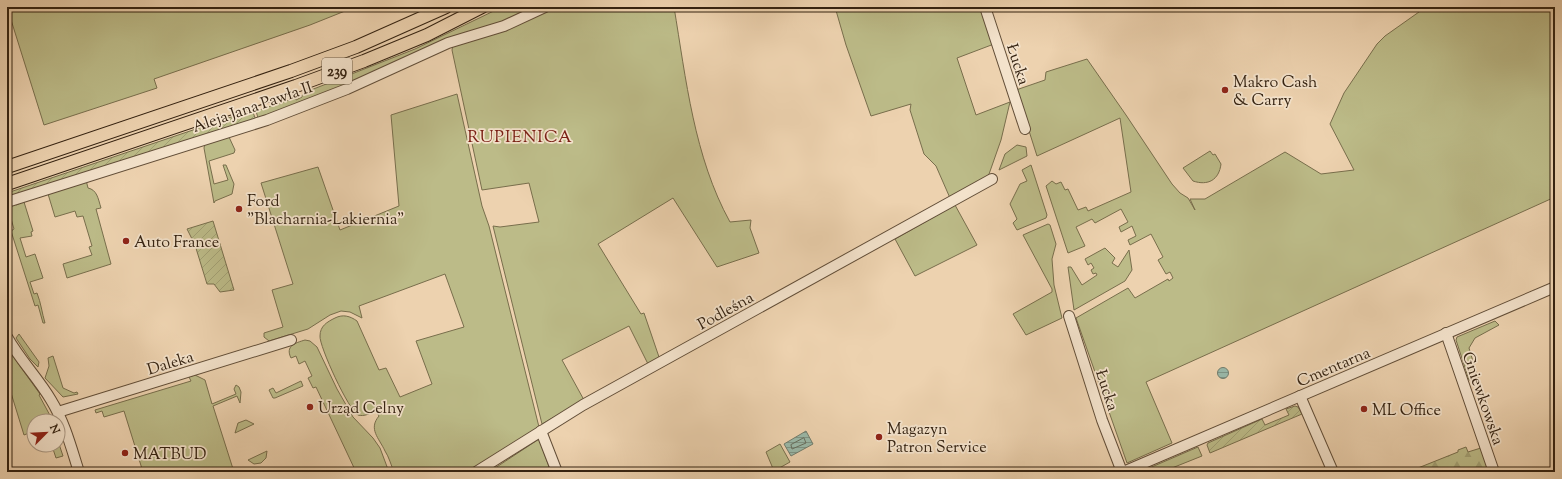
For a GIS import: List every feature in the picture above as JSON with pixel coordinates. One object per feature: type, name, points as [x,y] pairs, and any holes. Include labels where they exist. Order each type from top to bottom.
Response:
[{"type":"main road","name":"Aleja Jana Pawła II","points":[[7,167],[356,48],[446,7]]},
{"type":"main road","name":"Aleja Jana Pawła II","points":[[7,184],[274,94],[364,61],[427,35],[482,7]]},
{"type":"street","name":"Aleja Jana Pawła II","points":[[7,202],[267,120],[360,84],[443,45],[504,26],[545,7]]},
{"type":"street","name":"Łucka","points":[[985,7],[1024,129]]},
{"type":"street","name":"Podleśna","points":[[476,472],[582,405],[992,179]]},
{"type":"street","name":"Cmentarna","points":[[1122,472],[1555,287]]},
{"type":"street","name":"Łucka","points":[[1069,316],[1102,420],[1122,472]]},
{"type":"street","name":"Gniewkowska","points":[[1446,333],[1494,472]]},
{"type":"street","points":[[7,337],[21,360],[45,391],[58,412],[68,436],[79,472]]},
{"type":"street","name":"Daleka","points":[[58,412],[291,340]]},
{"type":"street","points":[[1300,396],[1334,472]]},
{"type":"street","points":[[541,431],[557,472]]},
{"type":"green space","points":[[7,7],[355,7],[310,25],[154,79],[157,88],[44,125]]},
{"type":"green space","points":[[502,7],[539,7],[343,87],[258,118],[256,111],[295,98],[296,100],[302,97],[302,95],[312,92],[311,90],[415,49]]},
{"type":"green space","points":[[550,7],[674,7],[693,117],[708,171],[730,222],[751,220],[750,228],[759,253],[717,267],[673,198],[598,244],[641,314],[644,313],[659,357],[649,366],[629,326],[562,360],[584,400],[542,424],[493,226],[500,227],[539,222],[529,183],[482,190],[452,50],[453,45],[539,14]]},
{"type":"green space","points":[[835,7],[982,7],[994,44],[957,58],[976,115],[1010,102],[1001,140],[988,177],[950,198],[936,166],[924,154],[910,110],[911,104],[871,116],[846,45]]},
{"type":"green space","points":[[1426,7],[1555,7],[1555,197],[1146,382],[1172,443],[1127,463],[1076,318],[1128,288],[1135,298],[1168,279],[1169,281],[1173,278],[1170,272],[1166,274],[1158,260],[1163,257],[1151,234],[1130,245],[1128,240],[1136,236],[1132,226],[1121,232],[1119,227],[1128,222],[1121,209],[1095,223],[1092,219],[1076,227],[1085,246],[1068,253],[1046,186],[1052,181],[1056,184],[1061,182],[1065,190],[1068,189],[1078,210],[1086,207],[1088,211],[1131,192],[1120,118],[1037,156],[1016,90],[1045,80],[1046,72],[1087,59],[1172,184],[1180,193],[1188,198],[1195,210],[1190,199],[1205,199],[1285,152],[1321,174],[1354,170],[1330,124],[1344,93],[1377,44],[1385,36]]},
{"type":"green space","points":[[457,94],[482,206],[489,226],[539,427],[467,472],[394,472],[388,456],[374,429],[374,425],[379,416],[376,411],[363,416],[358,415],[354,411],[342,391],[329,364],[321,342],[320,333],[324,325],[335,318],[346,316],[352,318],[357,321],[379,370],[386,368],[400,397],[432,384],[416,341],[464,327],[445,274],[359,306],[362,318],[350,312],[341,311],[330,315],[308,329],[269,341],[264,337],[264,333],[283,327],[272,290],[293,284],[261,183],[318,167],[340,230],[399,206],[391,115]]},
{"type":"green space","points":[[252,110],[256,120],[7,200],[7,193]]},
{"type":"green space","points":[[229,137],[235,150],[234,153],[209,161],[214,184],[228,180],[223,165],[226,165],[234,184],[232,194],[215,201],[214,203],[204,148],[205,143]]},
{"type":"green space","points":[[1017,145],[1026,147],[1027,156],[999,170],[1005,154]]},
{"type":"green space","points":[[1210,151],[1213,155],[1215,154],[1221,164],[1218,174],[1215,178],[1208,182],[1203,183],[1193,181],[1183,168]]},
{"type":"green space","points":[[1031,165],[1047,215],[1046,218],[1017,230],[1013,223],[1017,219],[1010,204],[1020,184],[1027,181],[1022,170]]},
{"type":"green space","points":[[86,180],[88,188],[97,195],[99,201],[101,208],[96,209],[111,264],[67,278],[63,264],[92,255],[89,247],[92,246],[83,216],[77,217],[75,211],[55,217],[48,194]]},
{"type":"green space","points":[[24,202],[33,231],[31,232],[32,236],[20,238],[26,257],[35,254],[43,278],[30,282],[34,294],[37,293],[40,300],[45,323],[43,323],[38,305],[35,306],[11,231],[14,229],[7,205],[14,203],[16,205]]},
{"type":"green space","points":[[955,205],[977,245],[915,276],[895,239]]},
{"type":"green space","points":[[213,221],[234,290],[220,292],[214,284],[207,284],[195,245],[187,229]]},
{"type":"green space","points":[[1048,224],[1050,225],[1056,244],[1052,259],[1054,285],[1062,318],[1026,335],[1013,314],[1052,292],[1052,289],[1023,235]]},
{"type":"green space","points":[[1105,248],[1115,258],[1112,263],[1118,267],[1129,250],[1132,270],[1125,281],[1074,310],[1068,267],[1071,267],[1082,285],[1097,275],[1096,273],[1093,274],[1091,270],[1094,268],[1091,263],[1088,265],[1085,259]]},
{"type":"green space","points":[[1495,321],[1499,325],[1475,338],[1469,348],[1478,378],[1469,380],[1456,340],[1457,337]]},
{"type":"green space","points":[[19,334],[39,362],[38,367],[30,359],[16,338]]},
{"type":"green space","points":[[305,340],[310,341],[317,347],[337,389],[353,417],[373,438],[380,448],[389,472],[356,472],[316,387],[313,388],[308,378],[312,376],[305,361],[299,364],[296,356],[291,358],[289,354],[292,346]]},
{"type":"green space","points":[[7,348],[40,394],[39,395],[49,413],[26,413],[26,434],[24,435],[7,380]]},
{"type":"green space","points":[[53,356],[63,388],[74,393],[77,392],[78,394],[63,397],[45,378],[49,366],[48,358]]},
{"type":"green space","points":[[195,375],[205,380],[212,404],[236,394],[234,389],[236,385],[239,387],[241,392],[240,403],[237,396],[213,406],[234,472],[143,472],[124,411],[104,417],[102,411],[96,413],[95,410],[191,381],[189,377]]},
{"type":"green space","points":[[301,381],[303,386],[275,398],[273,398],[269,390],[273,388],[276,393]]},
{"type":"green space","points":[[1295,406],[1298,407],[1302,414],[1210,453],[1207,445],[1208,443],[1262,419],[1265,425],[1289,415],[1286,409]]},
{"type":"green space","points":[[246,420],[254,424],[235,433],[238,423]]},
{"type":"green space","points":[[539,439],[551,472],[489,472]]},
{"type":"green space","points":[[780,444],[790,462],[774,471],[766,452]]},
{"type":"green space","points":[[1198,447],[1202,456],[1162,472],[1140,472]]},
{"type":"green space","points":[[1466,447],[1468,452],[1484,447],[1494,472],[1408,472],[1458,452],[1458,450]]},
{"type":"green space","points":[[267,451],[266,458],[261,463],[254,464],[248,460]]},
{"type":"green space","points":[[54,453],[62,453],[63,456],[56,458]]},
{"type":"water","points":[[1221,368],[1225,368],[1227,369],[1227,377],[1221,378],[1218,375],[1218,371]]},
{"type":"water","points":[[806,431],[813,444],[791,456],[784,444]]},
{"type":"place","name":"Makro Cash & Carry","points":[[1225,90]]},
{"type":"place","name":"Ford \"Blacharnia-Lakiernia\"","points":[[239,209]]},
{"type":"place","name":"Auto France","points":[[126,241]]},
{"type":"place","name":"Urząd Celny","points":[[310,407]]},
{"type":"place","name":"ML Office","points":[[1364,409]]},
{"type":"place","name":"Magazyn Patron Service","points":[[879,437]]},
{"type":"place","name":"MATBUD","points":[[125,453]]},
{"type":"district","name":"RUPIENICA","points":[[520,136]]}]
